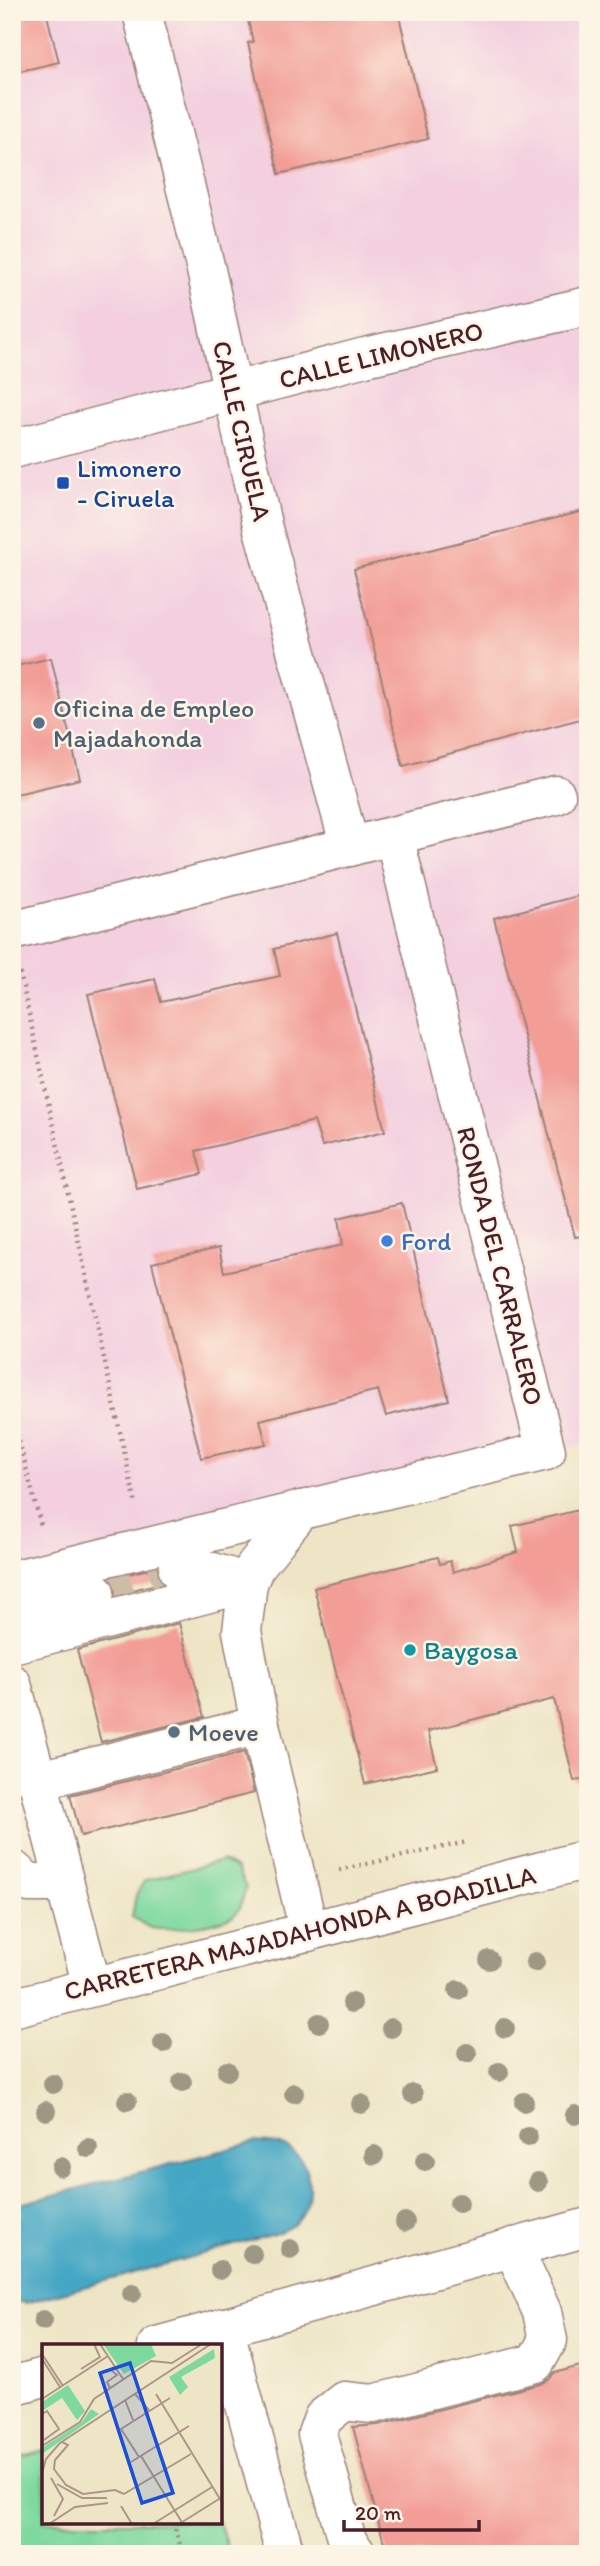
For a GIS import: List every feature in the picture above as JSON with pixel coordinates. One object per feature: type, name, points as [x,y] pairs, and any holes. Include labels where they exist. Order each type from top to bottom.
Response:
[{"type":"street","name":"CALLE CIRUELA","points":[[142,12],[206,270],[263,529],[350,847]]},
{"type":"street","name":"CALLE LIMONERO","points":[[12,450],[365,357],[588,306]]},
{"type":"street","points":[[15,948],[350,847],[556,795]]},
{"type":"street","name":"RONDA DEL CARRALERO","points":[[12,1580],[546,1451],[394,836]]},
{"type":"street","points":[[301,1510],[255,1567],[248,1583],[242,1632],[260,1725],[309,1932]]},
{"type":"street","points":[[178,1570],[199,1567],[248,1583]]},
{"type":"street","points":[[12,1644],[248,1583]]},
{"type":"street","points":[[12,1609],[95,1592]]},
{"type":"street","points":[[12,1684],[92,1986]]},
{"type":"street","points":[[36,1782],[260,1725]]},
{"type":"street","name":"CARRETERA MAJADAHONDA A BOADILLA","points":[[12,2008],[588,1859]]},
{"type":"street","points":[[12,1869],[29,1883],[64,1883]]},
{"type":"street","points":[[164,2344],[588,2227]]},
{"type":"street","points":[[357,2554],[347,2541],[317,2434],[323,2418],[344,2401],[373,2404],[535,2363],[548,2340],[542,2312],[513,2247]]},
{"type":"street","points":[[224,2327],[285,2554]]},
{"type":"street","points":[[12,2386],[42,2378]]},
{"type":"path","points":[[15,948],[145,1548]]},
{"type":"path","points":[[12,1414],[53,1570]]},
{"type":"path","points":[[296,1879],[468,1842]]},
{"type":"path","points":[[174,2524],[183,2554]]},
{"type":"shaded area","points":[[12,12],[588,12],[588,1443],[12,1580]]},
{"type":"green space","points":[[222,1861],[237,1869],[246,1888],[240,1908],[230,1917],[195,1926],[159,1929],[151,1928],[132,1917],[136,1895],[145,1880]]},
{"type":"green space","points":[[42,2451],[42,2524],[220,2524],[229,2554],[12,2554],[12,2459]]},
{"type":"water","points":[[254,2142],[287,2147],[304,2165],[308,2175],[309,2196],[302,2215],[292,2226],[281,2232],[26,2303],[12,2301],[12,2206]]},
{"type":"building","points":[[12,12],[46,12],[59,62],[12,73]]},
{"type":"building","points":[[246,12],[398,12],[428,139],[279,174],[248,43],[253,42]]},
{"type":"building","points":[[588,510],[588,717],[403,766],[354,569]]},
{"type":"building","name":"Oficina de Empleo Majadahonda","points":[[51,658],[80,779],[12,795],[12,667]]},
{"type":"building","points":[[588,893],[588,1235],[575,1237],[494,918]]},
{"type":"building","points":[[337,933],[385,1131],[322,1146],[314,1121],[196,1151],[202,1174],[137,1189],[88,994],[155,979],[161,1002],[280,976],[274,949]]},
{"type":"building","points":[[402,1203],[449,1400],[386,1416],[378,1390],[260,1420],[266,1444],[201,1458],[152,1263],[219,1248],[224,1272],[343,1245],[339,1218]]},
{"type":"building","points":[[579,1510],[588,1546],[588,1779],[574,1781],[554,1699],[428,1731],[437,1767],[365,1784],[314,1588],[438,1557],[440,1564],[450,1561],[453,1572],[518,1552],[512,1526]]},
{"type":"building","points":[[157,1567],[161,1583],[116,1594],[112,1578]]},
{"type":"building","points":[[179,1623],[204,1717],[101,1742],[77,1650]]},
{"type":"building","points":[[244,1752],[254,1793],[81,1836],[70,1795]]},
{"type":"building","points":[[588,2364],[588,2554],[387,2554],[353,2427],[378,2425],[540,2384],[549,2380],[554,2373]]},
{"type":"tunnel","points":[[95,1592],[178,1570]]},
{"type":"place","name":"Limonero - Ciruela","points":[[63,483]]},
{"type":"place","name":"Oficina de Empleo Majadahonda","points":[[39,723]]},
{"type":"place","name":"Ford","points":[[387,1241]]},
{"type":"place","name":"Baygosa","points":[[410,1650]]},
{"type":"place","name":"Moeve","points":[[174,1732]]}]
